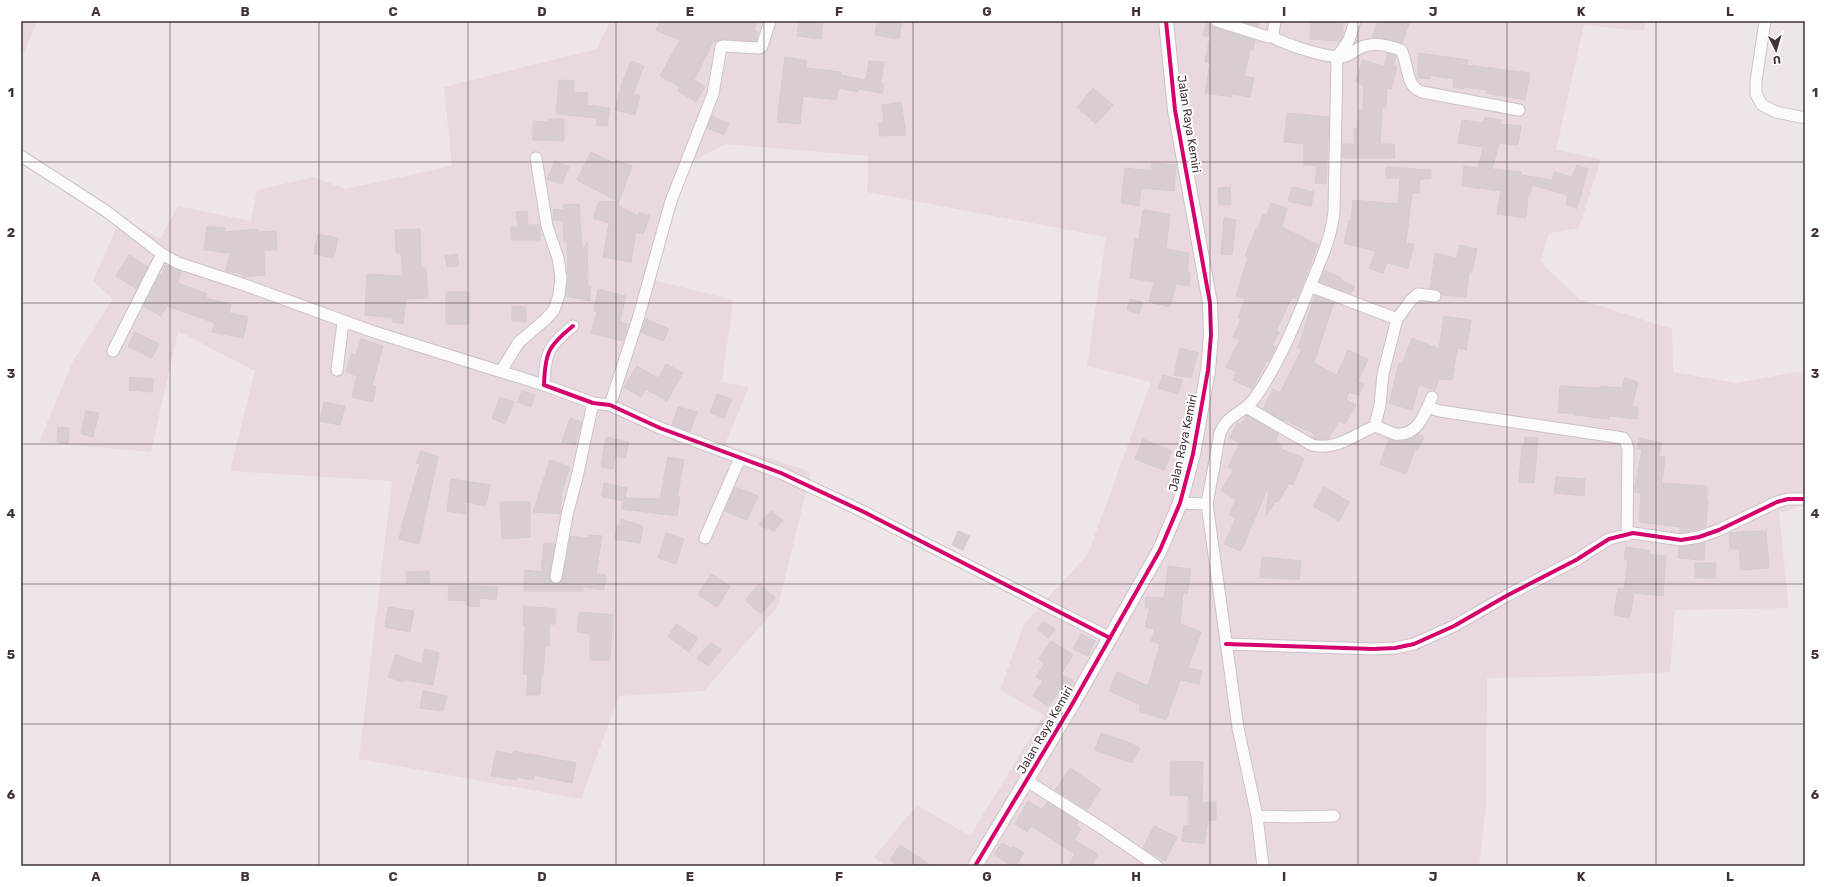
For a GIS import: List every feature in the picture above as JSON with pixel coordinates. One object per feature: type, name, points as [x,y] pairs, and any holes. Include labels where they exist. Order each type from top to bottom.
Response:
[{"type":"street","points":[[610,405],[638,319],[671,202],[713,94],[721,47],[759,48],[762,46],[770,21]]},
{"type":"street","name":"Jalan Raya Kemiri","points":[[975,866],[1027,781],[1160,550],[1196,504],[1193,454],[1208,370],[1211,335],[1210,303],[1175,110],[1166,21]]},
{"type":"street","points":[[1217,21],[1268,37],[1270,36],[1291,45],[1337,57],[1345,56],[1367,46],[1402,50],[1411,85],[1418,91],[1519,110]]},
{"type":"street","points":[[1263,866],[1257,816],[1238,728],[1226,644],[1196,504],[1223,424],[1253,400],[1287,342],[1327,247],[1334,217],[1337,57],[1349,40],[1355,21]]},
{"type":"street","points":[[1765,21],[1756,81],[1756,94],[1762,105],[1776,112],[1805,118]]},
{"type":"street","points":[[1270,36],[1273,34],[1276,22]]},
{"type":"street","points":[[21,156],[106,211],[162,254],[178,263],[239,283],[343,322],[501,371],[593,402],[610,405],[660,428],[781,473],[864,512],[1110,638]]},
{"type":"street","points":[[501,371],[519,342],[545,320],[554,310],[559,295],[561,277],[558,258],[547,226],[536,158]]},
{"type":"street","points":[[113,351],[162,254]]},
{"type":"street","points":[[1310,286],[1397,319]]},
{"type":"street","points":[[1375,426],[1380,405],[1383,374],[1397,319],[1411,300],[1418,294],[1435,296]]},
{"type":"street","points":[[336,370],[343,322]]},
{"type":"street","points":[[544,385],[545,367],[549,352],[555,341],[573,326]]},
{"type":"street","points":[[556,577],[567,516],[578,477],[593,402]]},
{"type":"street","points":[[1246,407],[1312,445],[1322,448],[1353,438],[1362,431],[1375,426],[1396,434],[1409,431],[1417,427],[1421,422],[1430,402],[1440,411],[1623,438],[1628,449],[1627,535]]},
{"type":"street","points":[[705,538],[740,458]]},
{"type":"street","points":[[1226,644],[1373,649],[1395,648],[1414,644],[1454,626],[1508,595],[1576,560],[1609,539],[1634,533],[1681,540],[1699,537],[1719,530],[1777,502],[1788,499],[1805,499]]},
{"type":"street","points":[[1027,781],[1157,866]]},
{"type":"street","points":[[1257,816],[1334,816]]},
{"type":"shaded area","points":[[21,21],[37,21],[24,53],[21,54]]},
{"type":"shaded area","points":[[610,21],[1646,21],[1644,31],[1584,25],[1556,150],[1601,159],[1579,228],[1549,233],[1540,261],[1579,299],[1672,329],[1673,372],[1736,383],[1796,372],[1805,373],[1805,505],[1779,513],[1789,608],[1675,610],[1670,672],[1600,676],[1487,678],[1486,809],[1479,866],[886,866],[874,857],[917,805],[970,836],[1044,715],[1000,690],[1024,624],[1088,554],[1151,382],[1087,366],[1106,237],[867,192],[868,156],[725,144],[687,164],[653,280],[733,300],[722,382],[749,387],[725,444],[811,472],[778,606],[704,691],[619,696],[581,799],[359,759],[392,481],[230,471],[255,371],[178,331],[151,452],[39,442],[73,361],[113,299],[93,281],[121,218],[160,239],[178,206],[251,221],[257,190],[314,177],[345,189],[452,166],[444,87],[597,49]]},
{"type":"building","points":[[660,21],[757,21],[754,31],[757,31],[757,39],[756,41],[723,39],[713,42],[694,80],[705,87],[696,102],[678,91],[680,87],[660,76],[680,40],[656,30]]},
{"type":"building","points":[[799,21],[823,21],[821,39],[797,36]]},
{"type":"building","points":[[877,21],[902,21],[899,39],[875,35]]},
{"type":"building","points":[[1207,21],[1210,21],[1215,28],[1255,40],[1253,50],[1250,50],[1244,76],[1254,78],[1250,97],[1232,94],[1232,97],[1205,93],[1210,63],[1205,62],[1210,37],[1203,35]]},
{"type":"building","points":[[1240,21],[1259,21],[1258,27]]},
{"type":"building","points":[[1311,21],[1343,22],[1343,37],[1340,41],[1310,39]]},
{"type":"building","points":[[1378,21],[1410,21],[1402,43],[1372,37]]},
{"type":"building","points":[[1388,53],[1396,56],[1393,66],[1397,67],[1391,89],[1387,88],[1386,108],[1382,108],[1380,144],[1394,144],[1395,158],[1342,158],[1342,144],[1355,144],[1354,129],[1358,129],[1359,111],[1363,111],[1364,85],[1356,82],[1362,60],[1384,66]]},
{"type":"building","points":[[1419,53],[1468,60],[1467,65],[1530,73],[1525,100],[1486,93],[1487,90],[1453,87],[1454,79],[1430,75],[1430,79],[1417,78]]},
{"type":"building","points":[[785,57],[807,61],[806,68],[841,72],[841,75],[866,80],[869,61],[884,62],[881,81],[882,84],[884,84],[882,93],[858,89],[857,92],[838,88],[837,100],[803,96],[800,124],[777,122]]},
{"type":"building","points":[[631,61],[644,66],[633,94],[640,96],[635,115],[615,110],[621,86]]},
{"type":"building","points":[[559,80],[574,81],[573,92],[588,93],[587,105],[610,108],[607,126],[596,125],[597,118],[556,114]]},
{"type":"building","points":[[1093,88],[1113,105],[1096,124],[1077,107]]},
{"type":"building","points":[[901,102],[906,135],[880,136],[879,123],[884,123],[882,105]]},
{"type":"building","points":[[1287,113],[1329,117],[1326,184],[1315,183],[1317,166],[1304,165],[1304,144],[1284,142]]},
{"type":"building","points":[[712,116],[729,124],[724,135],[707,128]]},
{"type":"building","points":[[1485,117],[1501,120],[1500,124],[1521,126],[1518,145],[1499,143],[1492,169],[1521,172],[1521,175],[1552,180],[1554,172],[1572,177],[1577,165],[1588,169],[1577,208],[1566,204],[1568,195],[1532,185],[1530,195],[1528,195],[1526,218],[1497,214],[1501,191],[1462,186],[1464,166],[1478,168],[1483,147],[1458,143],[1462,120],[1483,123]]},
{"type":"building","points":[[548,119],[564,119],[564,141],[533,140],[533,121],[548,122]]},
{"type":"building","points":[[591,152],[614,163],[616,160],[632,166],[618,204],[619,206],[638,216],[640,212],[650,216],[643,234],[636,232],[631,262],[603,257],[609,223],[593,218],[599,202],[617,201],[577,180]]},
{"type":"building","points":[[555,161],[569,167],[562,184],[547,179]]},
{"type":"building","points":[[1152,163],[1176,165],[1174,191],[1141,188],[1139,206],[1121,203],[1125,168],[1152,171]]},
{"type":"building","points":[[1386,167],[1431,170],[1431,179],[1420,179],[1419,193],[1412,193],[1406,243],[1414,244],[1408,268],[1387,263],[1383,273],[1369,268],[1376,251],[1344,243],[1349,220],[1351,221],[1353,200],[1398,204],[1400,178],[1386,178]]},
{"type":"building","points":[[1230,187],[1231,205],[1219,205],[1218,188]]},
{"type":"building","points":[[1292,187],[1314,192],[1311,206],[1288,201]]},
{"type":"building","points":[[1271,203],[1287,208],[1282,227],[1318,245],[1297,299],[1292,297],[1276,331],[1279,332],[1272,346],[1276,347],[1269,361],[1267,360],[1252,389],[1233,380],[1237,372],[1226,367],[1240,340],[1233,337],[1241,319],[1238,318],[1245,299],[1236,296],[1248,257],[1245,256],[1256,229],[1258,229],[1263,214],[1267,215]]},
{"type":"building","points":[[579,204],[582,251],[587,242],[588,287],[590,287],[590,301],[566,296],[568,278],[567,242],[564,242],[563,221],[553,220],[554,209],[563,210],[563,205]]},
{"type":"building","points":[[1143,210],[1170,214],[1166,249],[1189,253],[1187,273],[1190,273],[1189,286],[1176,284],[1170,307],[1149,302],[1154,282],[1130,278],[1135,239],[1139,239]]},
{"type":"building","points":[[527,211],[528,225],[540,225],[540,240],[511,240],[511,227],[518,227],[516,212]]},
{"type":"building","points":[[1224,218],[1236,220],[1232,255],[1221,254]]},
{"type":"building","points":[[207,226],[225,228],[224,232],[258,229],[258,232],[276,231],[277,250],[264,250],[265,275],[243,277],[242,274],[226,271],[230,253],[204,250]]},
{"type":"building","points":[[420,229],[421,268],[426,268],[428,298],[406,299],[403,324],[392,322],[393,318],[365,315],[367,274],[403,276],[401,253],[396,253],[395,230]]},
{"type":"building","points":[[318,234],[338,238],[334,258],[314,254]]},
{"type":"building","points":[[1460,245],[1477,249],[1472,272],[1469,272],[1466,297],[1442,295],[1439,290],[1430,288],[1435,253],[1457,258]]},
{"type":"building","points":[[457,254],[459,266],[447,267],[445,256]]},
{"type":"building","points":[[129,255],[148,267],[137,289],[116,276]]},
{"type":"building","points":[[165,265],[181,271],[178,283],[207,294],[206,298],[231,304],[229,313],[248,317],[243,338],[212,332],[215,323],[167,306],[161,316],[143,306],[160,274],[162,275]]},
{"type":"building","points":[[1324,270],[1341,278],[1340,280],[1355,286],[1351,294],[1319,282]]},
{"type":"building","points":[[598,289],[626,296],[620,322],[628,324],[623,341],[591,333],[597,312],[594,311]]},
{"type":"building","points":[[446,292],[469,292],[469,324],[446,324]]},
{"type":"building","points":[[1315,295],[1334,302],[1314,363],[1337,375],[1348,350],[1368,359],[1358,381],[1364,384],[1359,395],[1349,392],[1346,400],[1356,405],[1345,424],[1339,421],[1328,439],[1316,439],[1313,437],[1315,434],[1284,421],[1263,409],[1273,389],[1280,393],[1302,349],[1298,348]]},
{"type":"building","points":[[1130,299],[1143,302],[1139,314],[1127,310]]},
{"type":"building","points":[[512,306],[526,307],[526,322],[512,321]]},
{"type":"building","points":[[1444,316],[1471,320],[1466,350],[1457,348],[1452,380],[1439,379],[1435,390],[1419,385],[1412,410],[1389,403],[1399,363],[1402,364],[1412,338],[1439,349]]},
{"type":"building","points":[[646,319],[669,329],[663,341],[641,332]]},
{"type":"building","points":[[135,332],[159,344],[152,358],[128,346]]},
{"type":"building","points":[[361,339],[383,346],[372,385],[376,386],[373,402],[352,397],[357,376],[346,372],[352,353],[356,355]]},
{"type":"building","points":[[1180,348],[1198,353],[1191,378],[1174,375]]},
{"type":"building","points":[[666,364],[683,373],[667,401],[646,389],[641,397],[624,387],[637,366],[658,378]]},
{"type":"building","points":[[1163,375],[1182,380],[1178,394],[1158,388]]},
{"type":"building","points":[[130,377],[153,379],[152,392],[129,390]]},
{"type":"building","points":[[1625,378],[1638,382],[1632,406],[1638,407],[1637,419],[1609,416],[1609,419],[1575,415],[1575,413],[1558,413],[1560,386],[1599,388],[1600,386],[1622,388]]},
{"type":"building","points":[[522,391],[535,395],[531,407],[518,402]]},
{"type":"building","points":[[717,394],[732,399],[724,418],[710,413]]},
{"type":"building","points":[[500,397],[514,402],[505,424],[492,418]]},
{"type":"building","points":[[324,402],[345,406],[340,425],[320,421]]},
{"type":"building","points":[[678,407],[697,412],[690,432],[672,425]]},
{"type":"building","points":[[86,411],[99,413],[93,437],[81,434]]},
{"type":"building","points":[[1247,415],[1278,434],[1275,442],[1282,445],[1281,449],[1304,458],[1293,485],[1289,483],[1278,502],[1276,501],[1266,516],[1269,485],[1241,551],[1224,544],[1236,518],[1229,514],[1236,500],[1221,490],[1234,470],[1228,467],[1240,443],[1230,438],[1237,423],[1241,425]]},
{"type":"building","points":[[570,418],[582,422],[575,445],[562,442]]},
{"type":"building","points":[[58,427],[69,428],[68,444],[57,442]]},
{"type":"building","points":[[1418,434],[1424,437],[1418,450],[1415,449],[1406,474],[1380,464],[1389,439],[1405,441]]},
{"type":"building","points":[[606,437],[629,442],[625,458],[615,456],[613,469],[601,467]]},
{"type":"building","points":[[1525,437],[1538,438],[1534,483],[1519,482],[1522,446],[1524,447]]},
{"type":"building","points":[[1640,438],[1662,443],[1659,456],[1665,457],[1662,483],[1707,486],[1708,500],[1706,527],[1680,533],[1680,527],[1639,522],[1641,493],[1634,492],[1642,450],[1637,449]]},
{"type":"building","points":[[1143,439],[1172,451],[1164,470],[1135,459]]},
{"type":"building","points":[[421,451],[438,457],[419,544],[399,539],[420,464],[416,463]]},
{"type":"building","points":[[668,457],[684,460],[677,497],[680,497],[677,516],[622,509],[624,501],[602,497],[604,483],[627,488],[625,498],[660,499]]},
{"type":"building","points":[[550,460],[570,467],[562,492],[560,514],[533,512]]},
{"type":"building","points":[[1556,477],[1585,479],[1584,496],[1554,493]]},
{"type":"building","points":[[451,479],[490,485],[486,506],[466,502],[465,514],[447,511]]},
{"type":"building","points":[[735,487],[758,496],[747,520],[725,511]]},
{"type":"building","points":[[1324,487],[1350,502],[1339,521],[1313,506]]},
{"type":"building","points":[[500,502],[530,502],[530,537],[502,539]]},
{"type":"building","points":[[771,511],[783,520],[774,531],[759,525]]},
{"type":"building","points":[[621,519],[643,526],[640,543],[615,539],[617,525],[620,526]]},
{"type":"building","points":[[958,531],[970,536],[963,550],[952,545]]},
{"type":"building","points":[[1766,531],[1769,568],[1741,570],[1739,549],[1730,549],[1729,533]]},
{"type":"building","points":[[666,533],[684,539],[676,564],[658,558]]},
{"type":"building","points":[[589,535],[602,536],[596,573],[606,575],[604,590],[583,587],[583,591],[524,591],[525,570],[541,572],[544,543],[555,544],[549,576],[552,583],[558,584],[563,578],[570,536],[588,538]]},
{"type":"building","points":[[1705,542],[1704,560],[1678,558],[1679,547]]},
{"type":"building","points":[[1626,547],[1650,551],[1649,554],[1666,556],[1663,596],[1634,593],[1630,618],[1614,615],[1618,588],[1624,589],[1628,560],[1624,559]]},
{"type":"building","points":[[1262,557],[1301,561],[1299,580],[1260,577]]},
{"type":"building","points":[[1695,563],[1716,563],[1715,578],[1695,577]]},
{"type":"building","points":[[1168,566],[1191,569],[1187,594],[1183,593],[1180,624],[1201,632],[1188,668],[1202,671],[1199,684],[1180,680],[1166,720],[1139,711],[1141,705],[1109,691],[1117,672],[1148,686],[1160,644],[1151,641],[1155,629],[1145,627],[1150,608],[1145,608],[1146,597],[1164,598]]},
{"type":"building","points":[[429,571],[429,584],[407,584],[406,572]]},
{"type":"building","points":[[711,574],[730,586],[717,607],[698,595]]},
{"type":"building","points":[[759,584],[775,598],[761,614],[745,600]]},
{"type":"building","points":[[449,585],[498,587],[496,600],[480,598],[479,607],[467,606],[467,601],[448,600]]},
{"type":"building","points":[[524,606],[556,609],[555,624],[549,624],[549,646],[545,646],[540,695],[526,695],[528,675],[523,674],[525,625],[523,625]]},
{"type":"building","points":[[388,607],[414,611],[410,632],[385,627]]},
{"type":"building","points":[[579,612],[613,615],[610,660],[590,660],[590,634],[577,632]]},
{"type":"building","points":[[1043,621],[1055,629],[1048,638],[1037,629]]},
{"type":"building","points":[[676,624],[698,638],[689,652],[668,637]]},
{"type":"building","points":[[1081,634],[1095,641],[1088,656],[1073,649]]},
{"type":"building","points":[[1051,641],[1073,655],[1061,674],[1073,680],[1066,694],[1060,691],[1048,707],[1033,696],[1043,681],[1036,677],[1045,663],[1039,659]]},
{"type":"building","points":[[711,642],[721,650],[708,666],[697,658]]},
{"type":"building","points":[[425,649],[439,653],[433,685],[404,680],[403,682],[388,677],[396,655],[422,664]]},
{"type":"building","points":[[423,691],[447,696],[443,711],[420,708]]},
{"type":"building","points":[[1101,733],[1140,748],[1132,763],[1095,750]]},
{"type":"building","points":[[496,751],[513,754],[514,751],[576,763],[572,783],[534,775],[533,780],[517,777],[516,780],[491,776]]},
{"type":"building","points":[[1171,761],[1203,762],[1202,803],[1216,802],[1216,820],[1208,820],[1204,844],[1182,841],[1184,825],[1189,826],[1189,796],[1170,795]]},
{"type":"building","points":[[1070,768],[1101,789],[1087,810],[1055,790]]},
{"type":"building","points":[[1028,801],[1042,809],[1047,802],[1078,822],[1076,826],[1081,829],[1074,840],[1098,854],[1091,866],[1068,866],[1075,854],[1031,826],[1027,832],[1015,824]]},
{"type":"building","points":[[1154,826],[1177,837],[1165,861],[1143,848]]},
{"type":"building","points":[[1002,843],[1011,848],[1013,846],[1024,853],[1016,866],[1011,866],[994,854]]},
{"type":"building","points":[[900,845],[932,866],[899,866],[890,860]]},
{"type":"cycle path","points":[[975,866],[1070,708],[1160,550],[1180,503],[1193,454],[1208,370],[1211,335],[1210,303],[1175,110],[1166,21]]},
{"type":"cycle path","points":[[573,326],[558,339],[550,351],[545,365],[544,385],[593,403],[610,405],[660,428],[781,473],[864,512],[1110,638]]},
{"type":"cycle path","points":[[1226,644],[1373,649],[1395,648],[1414,644],[1454,626],[1508,595],[1576,560],[1609,539],[1633,533],[1681,540],[1699,537],[1719,530],[1777,502],[1788,499],[1805,499]]}]
